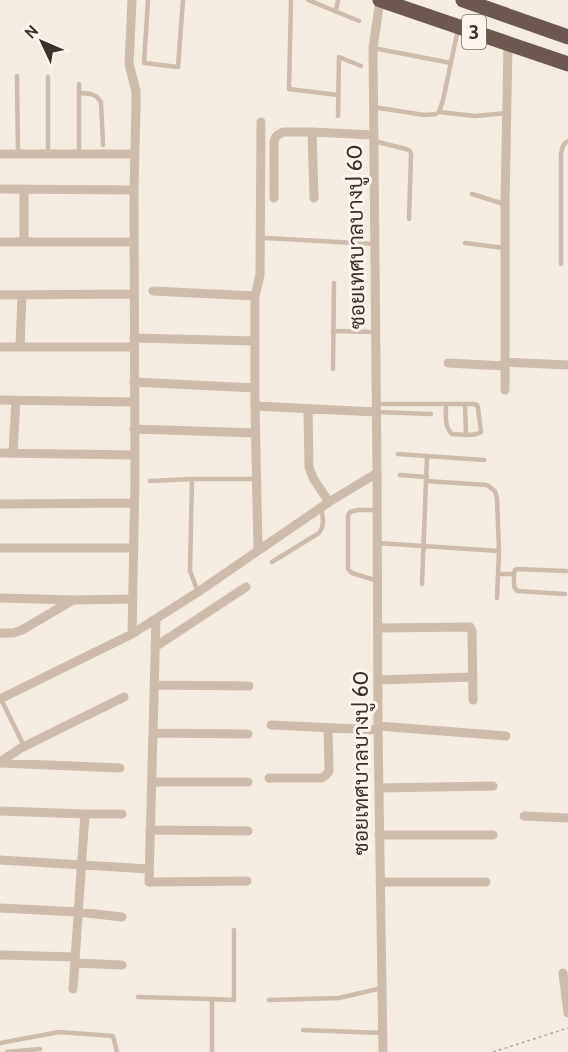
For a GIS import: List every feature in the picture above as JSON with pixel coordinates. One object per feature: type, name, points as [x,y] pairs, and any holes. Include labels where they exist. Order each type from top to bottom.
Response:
[{"type":"highway","name":"3","points":[[380,0],[568,64]]},
{"type":"highway","name":"3","points":[[464,0],[568,37]]},
{"type":"street","points":[[132,0],[129,64],[136,91],[132,634]]},
{"type":"street","name":"ซอยเทศบาลบางปู 60","points":[[380,0],[373,48],[373,138],[383,1052]]},
{"type":"street","points":[[505,390],[508,44]]},
{"type":"street","points":[[258,551],[255,296],[260,280],[261,122]]},
{"type":"street","points":[[274,198],[274,139],[277,135],[283,132],[312,132],[373,138]]},
{"type":"street","points":[[312,132],[314,198]]},
{"type":"street","points":[[0,154],[134,154]]},
{"type":"street","points":[[0,189],[134,190]]},
{"type":"street","points":[[24,189],[24,242]]},
{"type":"street","points":[[0,242],[134,242]]},
{"type":"street","points":[[153,291],[255,296]]},
{"type":"street","points":[[0,295],[134,294]]},
{"type":"street","points":[[20,347],[22,295]]},
{"type":"street","points":[[0,347],[255,341]]},
{"type":"street","points":[[448,363],[568,365]]},
{"type":"street","points":[[134,382],[255,388]]},
{"type":"street","points":[[0,400],[134,402]]},
{"type":"street","points":[[13,453],[16,400]]},
{"type":"street","points":[[255,406],[308,410],[376,408]]},
{"type":"street","points":[[308,410],[309,467],[313,478],[329,502]]},
{"type":"street","points":[[134,429],[255,433]]},
{"type":"street","points":[[0,453],[134,455]]},
{"type":"street","points":[[0,699],[5,693],[132,634],[198,592],[329,502],[377,473]]},
{"type":"street","points":[[0,504],[134,503]]},
{"type":"street","points":[[0,548],[134,548]]},
{"type":"street","points":[[155,647],[246,587]]},
{"type":"street","points":[[0,598],[133,599]]},
{"type":"street","points":[[0,633],[22,630],[74,600]]},
{"type":"street","points":[[156,619],[149,882],[247,881]]},
{"type":"street","points":[[378,628],[470,627],[472,631],[473,700]]},
{"type":"street","points":[[378,680],[472,677]]},
{"type":"street","points":[[154,685],[249,686]]},
{"type":"street","points":[[0,763],[24,746],[124,697]]},
{"type":"street","points":[[271,725],[506,735]]},
{"type":"street","points":[[269,778],[322,778],[326,775],[329,771],[328,728]]},
{"type":"street","points":[[153,733],[248,734]]},
{"type":"street","points":[[0,763],[120,768]]},
{"type":"street","points":[[152,782],[248,782]]},
{"type":"street","points":[[379,788],[493,786]]},
{"type":"street","points":[[0,811],[122,814]]},
{"type":"street","points":[[73,989],[85,814]]},
{"type":"street","points":[[524,816],[568,819]]},
{"type":"street","points":[[150,830],[248,831]]},
{"type":"street","points":[[379,835],[493,835]]},
{"type":"street","points":[[0,860],[149,869]]},
{"type":"street","points":[[380,882],[486,882]]},
{"type":"street","points":[[0,908],[122,916]]},
{"type":"street","points":[[0,956],[122,965]]},
{"type":"street","points":[[563,973],[568,1013]]},
{"type":"lane","points":[[148,0],[144,63],[178,67],[183,0]]},
{"type":"lane","points":[[291,0],[289,88],[338,95]]},
{"type":"lane","points":[[308,0],[359,21]]},
{"type":"lane","points":[[336,11],[338,0]]},
{"type":"lane","points":[[440,112],[459,27]]},
{"type":"lane","points":[[373,48],[451,63]]},
{"type":"lane","points":[[338,116],[339,57],[361,66]]},
{"type":"lane","points":[[17,76],[18,154]]},
{"type":"lane","points":[[48,77],[48,153]]},
{"type":"lane","points":[[79,84],[80,153]]},
{"type":"lane","points":[[79,93],[94,95],[101,102],[103,145]]},
{"type":"lane","points":[[373,108],[424,115],[440,112],[475,116],[507,113]]},
{"type":"lane","points":[[373,138],[410,151],[409,219]]},
{"type":"lane","points":[[561,264],[561,156],[562,147],[568,141]]},
{"type":"lane","points":[[472,194],[505,204]]},
{"type":"lane","points":[[265,238],[374,244]]},
{"type":"lane","points":[[465,243],[505,249]]},
{"type":"lane","points":[[333,369],[334,284]]},
{"type":"lane","points":[[333,332],[375,332]]},
{"type":"lane","points":[[376,408],[446,404],[477,405],[481,432],[479,434],[452,434],[448,430],[446,404]]},
{"type":"lane","points":[[465,404],[466,434]]},
{"type":"lane","points":[[376,408],[431,414]]},
{"type":"lane","points":[[398,454],[484,460]]},
{"type":"lane","points":[[422,584],[427,456]]},
{"type":"lane","points":[[400,475],[487,485],[495,491],[500,551],[496,598]]},
{"type":"lane","points":[[192,479],[190,571],[198,592]]},
{"type":"lane","points":[[150,481],[256,479]]},
{"type":"lane","points":[[272,562],[319,533],[324,522],[321,508]]},
{"type":"lane","points":[[377,510],[357,510],[350,512],[348,516],[348,569],[352,573],[378,581]]},
{"type":"lane","points":[[377,543],[500,551]]},
{"type":"lane","points":[[566,571],[518,569],[514,574],[514,586],[517,591],[566,594]]},
{"type":"lane","points":[[499,574],[514,574]]},
{"type":"lane","points":[[0,699],[24,746]]},
{"type":"lane","points":[[138,997],[234,1000],[234,930]]},
{"type":"lane","points":[[269,1000],[339,998],[382,988]]},
{"type":"lane","points":[[212,999],[212,1052]]},
{"type":"lane","points":[[303,1030],[382,1033]]},
{"type":"lane","points":[[0,1043],[59,1032],[113,1036],[117,1052]]},
{"type":"lane","points":[[7,1052],[40,1049]]},
{"type":"path","points":[[493,1052],[568,1028]]}]
